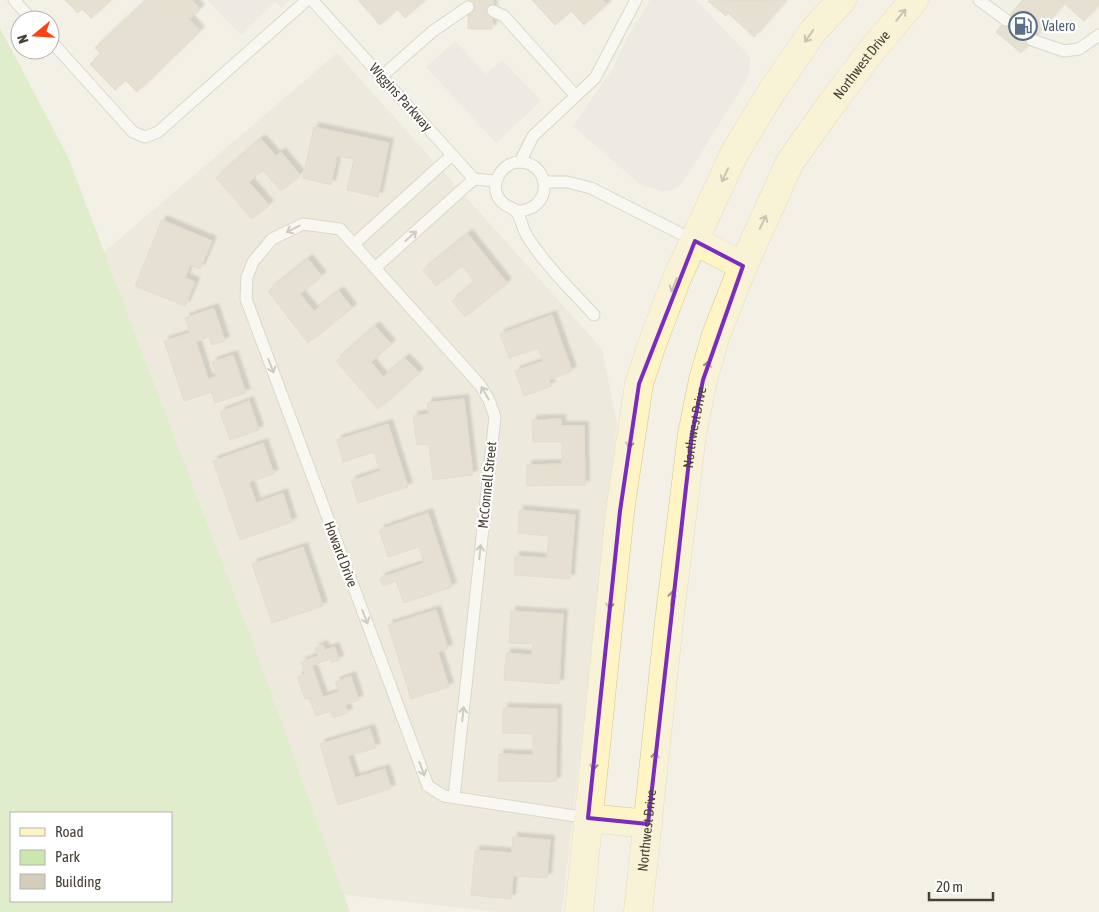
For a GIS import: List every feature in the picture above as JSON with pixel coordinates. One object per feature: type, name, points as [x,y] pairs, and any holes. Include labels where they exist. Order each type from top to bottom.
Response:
[{"type":"main road","points":[[579,912],[620,510],[639,384],[677,278],[735,152],[772,91],[814,30],[842,0]]},
{"type":"main road","name":"Northwest Drive","points":[[638,912],[669,622],[692,434],[716,335],[742,266],[790,162],[862,63],[914,0]]},
{"type":"main road","points":[[695,240],[742,266]]},
{"type":"main road","points":[[588,818],[648,824]]},
{"type":"lane","points":[[14,0],[23,10]]},
{"type":"lane","points":[[60,51],[133,132],[145,138],[158,132],[307,0]]},
{"type":"lane","name":"Wiggins Parkway","points":[[312,0],[474,179]]},
{"type":"lane","points":[[520,162],[533,136],[595,78],[636,0]]},
{"type":"lane","points":[[979,0],[1006,20]]},
{"type":"lane","points":[[382,76],[433,31],[468,7]]},
{"type":"lane","points":[[493,11],[504,16],[576,96]]},
{"type":"lane","points":[[1032,40],[1064,51],[1079,49],[1099,36]]},
{"type":"lane","points":[[354,244],[452,155]]},
{"type":"lane","points":[[520,162],[536,168],[544,182],[544,190],[537,204],[531,209],[516,211],[502,203],[498,197],[496,181],[505,167],[520,162]]},
{"type":"lane","points":[[375,268],[474,179],[496,181]]},
{"type":"lane","points":[[544,182],[567,182],[591,188],[695,240]]},
{"type":"lane","points":[[516,211],[525,233],[538,253],[594,315]]},
{"type":"lane","name":"Howard Drive","points":[[340,229],[303,224],[272,240],[253,262],[247,277],[246,299],[428,786],[444,796],[588,818]]},
{"type":"lane","name":"McConnell Street","points":[[340,229],[480,384],[489,400],[495,417],[454,797]]},
{"type":"highlighted area","points":[[695,241],[743,266],[703,380],[692,434],[648,824],[588,818],[620,511],[639,384]]},
{"type":"shaded area","points":[[207,0],[290,0],[281,8],[275,2],[241,35]]},
{"type":"shaded area","points":[[650,0],[696,0],[750,57],[750,68],[746,81],[683,182],[675,189],[663,191],[641,185],[573,126],[612,70],[629,35]]},
{"type":"shaded area","points":[[455,41],[486,74],[502,60],[541,101],[496,143],[426,67]]},
{"type":"shaded area","points":[[337,53],[602,349],[617,424],[562,912],[498,912],[344,895],[258,656],[104,252]]},
{"type":"green space","points":[[0,28],[10,47],[10,60],[17,60],[68,157],[258,656],[350,912],[0,912]]},
{"type":"building","points":[[65,0],[111,0],[91,18],[82,9],[78,13]]},
{"type":"building","points":[[146,0],[192,0],[200,9],[189,19],[200,31],[137,92],[125,80],[115,90],[90,64],[101,54],[95,48]]},
{"type":"building","points":[[358,0],[425,0],[405,18],[397,9],[380,25]]},
{"type":"building","points":[[468,0],[493,0],[492,29],[468,29]]},
{"type":"building","points":[[532,0],[603,0],[607,4],[584,25],[571,11],[555,25]]},
{"type":"building","points":[[786,0],[754,37],[728,13],[726,16],[708,1]]},
{"type":"building","name":"Valero","points":[[1023,0],[1060,0],[1064,3],[1021,53],[996,32]]},
{"type":"building","points":[[1060,0],[1099,0],[1099,4],[1084,21]]},
{"type":"building","points":[[314,127],[389,143],[378,197],[347,190],[354,159],[337,156],[331,185],[303,178]]},
{"type":"building","points":[[261,139],[276,156],[281,152],[300,175],[281,191],[263,170],[249,182],[269,205],[252,219],[216,178]]},
{"type":"building","points":[[162,220],[212,241],[200,269],[190,265],[185,278],[195,282],[185,306],[135,286]]},
{"type":"building","points":[[468,234],[507,283],[465,317],[452,301],[475,282],[462,266],[436,286],[423,270]]},
{"type":"building","points":[[308,259],[322,276],[300,294],[314,311],[339,291],[352,308],[308,343],[268,291]]},
{"type":"building","points":[[214,308],[225,341],[212,345],[209,337],[196,342],[208,379],[217,376],[212,362],[233,355],[246,393],[215,403],[211,392],[184,401],[164,341],[190,333],[185,318]]},
{"type":"building","points":[[552,315],[572,371],[549,380],[551,386],[524,396],[515,371],[543,361],[538,348],[509,358],[500,334]]},
{"type":"building","points":[[375,326],[391,344],[371,362],[383,377],[405,358],[419,373],[378,409],[336,361]]},
{"type":"building","points":[[464,399],[473,475],[433,480],[429,444],[417,445],[413,416],[429,414],[427,403]]},
{"type":"building","points":[[249,401],[259,430],[230,440],[220,412]]},
{"type":"building","points":[[561,419],[561,426],[584,426],[585,485],[527,486],[527,465],[562,464],[562,442],[533,442],[532,420]]},
{"type":"building","points":[[388,424],[408,487],[358,503],[351,481],[380,471],[374,452],[343,462],[337,440]]},
{"type":"building","points":[[263,443],[274,474],[249,482],[256,503],[283,493],[292,522],[240,540],[213,461]]},
{"type":"building","points":[[519,510],[575,515],[570,579],[514,575],[515,556],[547,558],[549,536],[518,533]]},
{"type":"building","points":[[428,513],[452,587],[404,603],[396,581],[383,586],[380,578],[424,563],[419,547],[388,557],[379,530]]},
{"type":"building","points":[[303,547],[323,606],[272,623],[252,564]]},
{"type":"building","points":[[436,610],[448,649],[438,652],[449,687],[411,699],[388,625]]},
{"type":"building","points":[[511,611],[563,614],[559,684],[504,680],[506,653],[532,655],[533,644],[509,643]]},
{"type":"building","points":[[323,645],[325,650],[335,647],[339,660],[331,663],[330,659],[312,666],[323,697],[339,692],[335,682],[351,676],[359,700],[345,705],[348,713],[333,718],[330,711],[316,716],[309,698],[305,699],[297,677],[305,674],[301,662],[318,656],[315,648]]},
{"type":"building","points":[[503,708],[557,709],[556,782],[498,781],[499,754],[533,755],[533,734],[503,733]]},
{"type":"building","points":[[370,729],[376,748],[348,756],[355,778],[385,769],[391,789],[338,805],[320,744]]},
{"type":"building","points":[[513,837],[550,840],[547,878],[513,876],[511,899],[471,895],[475,850],[512,853]]},
{"type":"place","name":"Valero","points":[[1023,26]]}]
